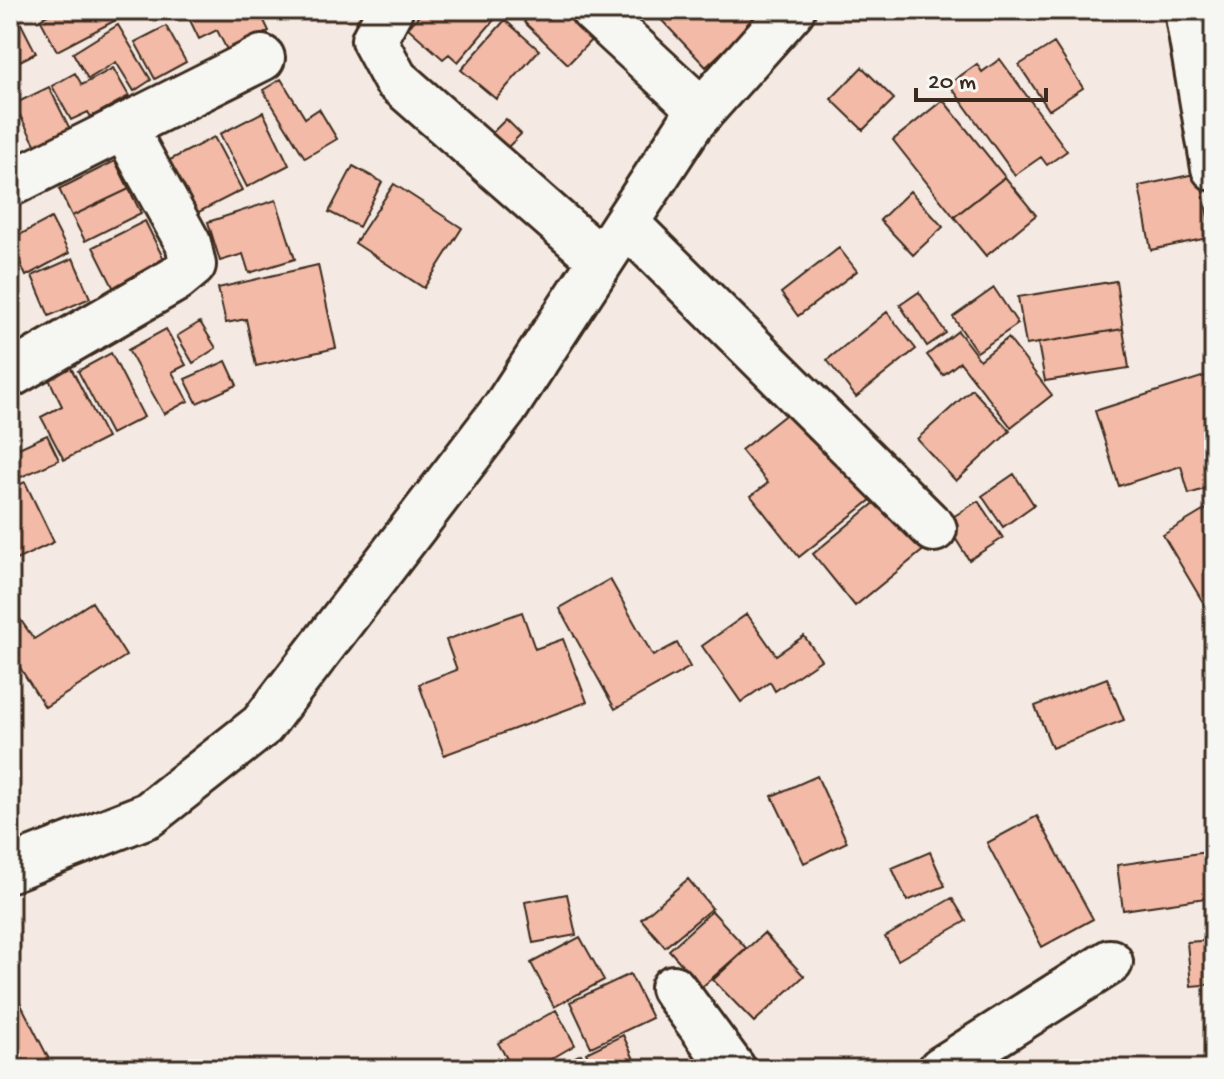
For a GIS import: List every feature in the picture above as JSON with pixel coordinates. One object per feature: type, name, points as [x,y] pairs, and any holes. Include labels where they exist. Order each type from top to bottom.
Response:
[{"type":"street","points":[[390,10],[374,40],[395,79],[601,260]]},
{"type":"street","points":[[593,10],[702,111]]},
{"type":"street","points":[[10,869],[148,815],[262,725],[505,408],[702,111],[792,10]]},
{"type":"street","points":[[1187,10],[1214,168]]},
{"type":"street","points":[[10,184],[262,58]]},
{"type":"street","points":[[10,375],[176,279],[193,265],[188,243],[124,127]]},
{"type":"street","points":[[626,223],[934,529]]},
{"type":"street","points":[[941,1069],[1110,962]]},
{"type":"street","points":[[673,988],[733,1069]]},
{"type":"building","points":[[10,10],[14,10],[36,53],[10,66]]},
{"type":"building","points":[[57,10],[135,10],[57,51],[40,19]]},
{"type":"building","points":[[185,10],[259,10],[269,31],[228,52],[217,30],[199,39]]},
{"type":"building","points":[[424,10],[485,10],[494,20],[458,62],[449,54],[443,59],[408,28]]},
{"type":"building","points":[[536,10],[572,10],[597,34],[568,64],[524,22]]},
{"type":"building","points":[[652,10],[762,10],[764,12],[706,67]]},
{"type":"building","points":[[505,20],[539,50],[496,99],[461,70]]},
{"type":"building","points":[[118,25],[151,80],[134,91],[116,62],[88,79],[73,53]]},
{"type":"building","points":[[166,26],[186,62],[155,79],[135,42]]},
{"type":"building","points":[[1054,43],[1083,88],[1049,110],[1019,65]]},
{"type":"building","points":[[1000,59],[1067,151],[1047,165],[1041,157],[1015,175],[949,84],[977,64],[982,72]]},
{"type":"building","points":[[862,67],[894,99],[863,130],[831,99]]},
{"type":"building","points":[[113,68],[129,96],[91,117],[88,112],[71,120],[52,86],[75,73],[82,85]]},
{"type":"building","points":[[281,79],[305,118],[319,109],[337,139],[305,158],[263,90]]},
{"type":"building","points":[[49,87],[71,131],[37,148],[14,104]]},
{"type":"building","points":[[943,100],[1005,177],[954,217],[893,140]]},
{"type":"building","points":[[263,112],[289,165],[247,187],[220,134]]},
{"type":"building","points":[[506,119],[521,134],[504,151],[489,136]]},
{"type":"building","points":[[214,137],[242,190],[193,215],[166,162]]},
{"type":"building","points":[[115,161],[129,189],[72,216],[59,189]]},
{"type":"building","points":[[353,166],[382,182],[359,227],[329,212]]},
{"type":"building","points":[[1199,173],[1212,237],[1151,250],[1139,186]]},
{"type":"building","points":[[1005,177],[1036,215],[986,256],[954,217]]},
{"type":"building","points":[[394,184],[462,228],[424,288],[355,243]]},
{"type":"building","points":[[129,189],[141,213],[85,241],[72,216]]},
{"type":"building","points":[[910,191],[943,227],[913,255],[880,220]]},
{"type":"building","points":[[276,200],[295,259],[249,273],[243,254],[220,261],[208,222]]},
{"type":"building","points":[[51,218],[69,253],[26,276],[10,240]]},
{"type":"building","points":[[145,221],[173,278],[122,305],[93,247]]},
{"type":"building","points":[[839,248],[857,271],[798,316],[781,293]]},
{"type":"building","points":[[73,258],[90,298],[49,316],[32,276]]},
{"type":"building","points":[[318,265],[336,348],[256,366],[246,319],[226,323],[218,288]]},
{"type":"building","points":[[1116,281],[1123,329],[1026,345],[1018,297]]},
{"type":"building","points":[[994,288],[1018,324],[977,352],[953,317]]},
{"type":"building","points":[[919,292],[946,333],[927,346],[900,305]]},
{"type":"building","points":[[887,312],[916,349],[856,397],[827,360]]},
{"type":"building","points":[[200,322],[216,348],[193,363],[177,336]]},
{"type":"building","points":[[166,329],[186,365],[172,372],[188,401],[164,414],[128,350]]},
{"type":"building","points":[[1123,329],[1129,368],[1045,381],[1038,343]]},
{"type":"building","points":[[958,331],[980,360],[1008,338],[1052,395],[1011,427],[960,362],[943,375],[927,355]]},
{"type":"building","points":[[111,353],[144,417],[111,434],[78,371]]},
{"type":"building","points":[[226,361],[237,385],[197,403],[185,379]]},
{"type":"building","points":[[68,362],[107,438],[64,460],[41,417],[62,406],[46,373]]},
{"type":"building","points":[[1214,373],[1214,486],[1189,494],[1181,466],[1119,486],[1095,411]]},
{"type":"building","points":[[972,389],[1010,431],[956,481],[917,439]]},
{"type":"building","points":[[798,405],[872,499],[799,557],[751,496],[768,483],[741,450]]},
{"type":"building","points":[[47,435],[59,460],[10,482],[10,452]]},
{"type":"building","points":[[1014,474],[1034,505],[1003,527],[982,496]]},
{"type":"building","points":[[25,482],[54,542],[10,563],[10,489]]},
{"type":"building","points":[[890,490],[932,543],[855,606],[813,554]]},
{"type":"building","points":[[978,501],[1003,538],[969,560],[945,522]]},
{"type":"building","points":[[1213,505],[1214,605],[1207,609],[1163,535]]},
{"type":"building","points":[[610,579],[653,656],[677,643],[690,667],[615,709],[559,608]]},
{"type":"building","points":[[92,602],[126,656],[45,707],[10,652],[10,605],[34,639]]},
{"type":"building","points":[[522,612],[535,649],[563,639],[587,702],[444,755],[419,684],[457,670],[446,640]]},
{"type":"building","points":[[747,614],[776,655],[804,636],[821,660],[775,691],[770,682],[741,702],[702,646]]},
{"type":"building","points":[[1107,678],[1124,720],[1052,748],[1035,706]]},
{"type":"building","points":[[817,776],[847,842],[804,863],[772,796]]},
{"type":"building","points":[[1037,816],[1093,919],[1042,947],[987,843]]},
{"type":"building","points":[[930,852],[945,886],[907,901],[892,868]]},
{"type":"building","points":[[1207,852],[1213,897],[1123,910],[1117,865]]},
{"type":"building","points":[[688,879],[712,908],[665,947],[641,919]]},
{"type":"building","points":[[567,894],[576,935],[533,943],[525,902]]},
{"type":"building","points":[[952,898],[966,921],[898,960],[885,937]]},
{"type":"building","points":[[712,911],[746,948],[702,987],[669,950]]},
{"type":"building","points":[[764,933],[804,976],[754,1022],[713,980]]},
{"type":"building","points":[[580,937],[604,980],[554,1007],[531,963]]},
{"type":"building","points":[[1214,940],[1214,984],[1191,986],[1187,942]]},
{"type":"building","points":[[630,974],[652,1018],[591,1047],[570,1002]]},
{"type":"building","points":[[10,983],[54,1069],[10,1069]]},
{"type":"building","points":[[556,1010],[575,1045],[534,1069],[513,1069],[498,1043]]},
{"type":"building","points":[[623,1035],[638,1068],[594,1069],[586,1053]]},
{"type":"building","points":[[581,1054],[589,1069],[551,1069]]},
{"type":"building","points":[[1023,1063],[1102,1063],[1102,1069],[1023,1069]]}]
